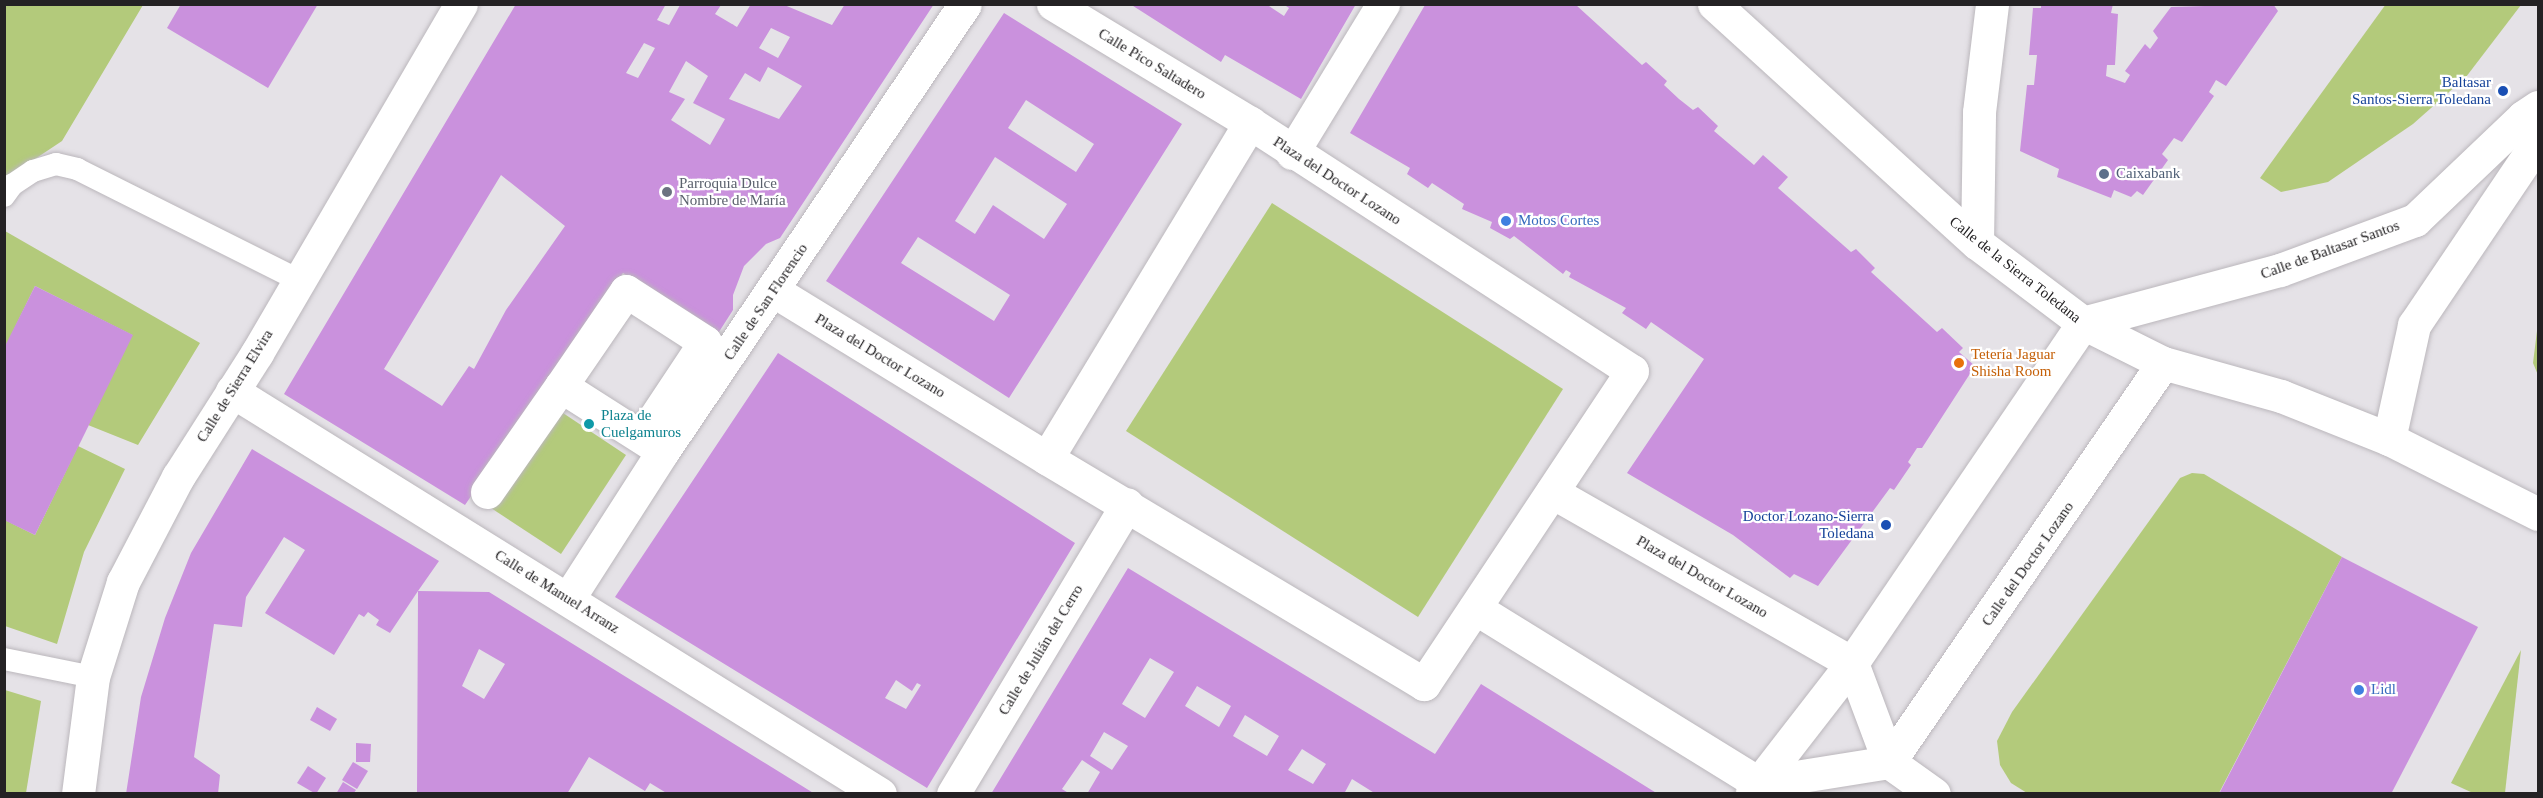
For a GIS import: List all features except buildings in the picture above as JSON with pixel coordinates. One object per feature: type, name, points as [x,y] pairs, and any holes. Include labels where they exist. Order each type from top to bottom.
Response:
[{"type":"street","name":"Calle de Sierra Elvira","points":[[78,794],[93,677],[123,582],[178,477],[232,391],[461,4]]},
{"type":"street","name":"Calle de San Florencio","points":[[568,599],[652,444],[774,291],[965,4]]},
{"type":"street","name":"Calle Pico Saltadero","points":[[1053,4],[1250,123]]},
{"type":"street","points":[[1292,153],[1383,4]]},
{"type":"street","name":"Calle de la Sierra Toledana","points":[[1714,4],[1977,243],[2084,324],[2163,363],[2282,396],[2389,439],[2538,514]]},
{"type":"street","points":[[1977,243],[1979,112],[1992,4]]},
{"type":"street","name":"Calle de Baltasar Santos","points":[[2084,324],[2280,270],[2415,220],[2538,107]]},
{"type":"street","name":"Plaza del Doctor Lozano","points":[[774,291],[1424,684],[1632,371],[1292,153],[1250,123]]},
{"type":"street","points":[[1047,458],[1250,123]]},
{"type":"street","points":[[2389,439],[2414,326],[2538,141]]},
{"type":"street","points":[[487,492],[627,291],[705,342],[652,444],[561,386]]},
{"type":"street","points":[[1754,788],[1852,663],[2084,324]]},
{"type":"street","name":"Calle del Doctor Lozano","points":[[1889,762],[2163,363]]},
{"type":"street","name":"Calle de Manuel Arranz","points":[[232,391],[880,794]]},
{"type":"street","name":"Plaza del Doctor Lozano","points":[[1552,492],[1852,663]]},
{"type":"street","name":"Calle de Julián del Cerro","points":[[953,794],[1127,504]]},
{"type":"street","points":[[1475,608],[1754,788],[1889,762]]},
{"type":"street","points":[[1852,663],[1889,762],[1934,794]]},
{"type":"lane","points":[[4,196],[12,185],[33,171],[56,164],[77,169],[298,280]]},
{"type":"lane","points":[[4,659],[93,677]]},
{"type":"green space","points":[[2386,4],[2521,5],[2466,77],[2413,124],[2328,182],[2281,192],[2260,178]]},
{"type":"green space","points":[[5,5],[143,5],[62,141],[14,173],[5,184]]},
{"type":"green space","points":[[1272,203],[1563,389],[1418,617],[1126,431]]},
{"type":"green space","points":[[5,231],[200,343],[138,445],[88,425],[132,335],[35,286],[5,348]]},
{"type":"green space","points":[[2538,323],[2538,375],[2533,363]]},
{"type":"green space","points":[[557,409],[626,455],[561,554],[491,508]]},
{"type":"green space","points":[[78,446],[125,469],[84,552],[57,644],[5,626],[5,520],[35,535]]},
{"type":"green space","points":[[2192,473],[2204,474],[2342,557],[2219,793],[2027,793],[2011,783],[2000,765],[1997,741],[2012,712],[2180,478]]},
{"type":"green space","points":[[2521,650],[2505,793],[2473,793],[2451,783]]},
{"type":"green space","points":[[5,690],[41,701],[26,793],[5,793]]},
{"type":"place","name":"Baltasar Santos-Sierra Toledana","points":[[2503,91]]},
{"type":"place","name":"Caixabank","points":[[2104,174]]},
{"type":"place","name":"Parroquia Dulce Nombre de María","points":[[667,192]]},
{"type":"place","name":"Motos Cortes","points":[[1506,221]]},
{"type":"place","name":"Tetería Jaguar Shisha Room","points":[[1959,363]]},
{"type":"place","name":"Plaza de Cuelgamuros","points":[[589,424]]},
{"type":"place","name":"Doctor Lozano-Sierra Toledana","points":[[1886,525]]},
{"type":"place","name":"Lidl","points":[[2359,690]]}]
